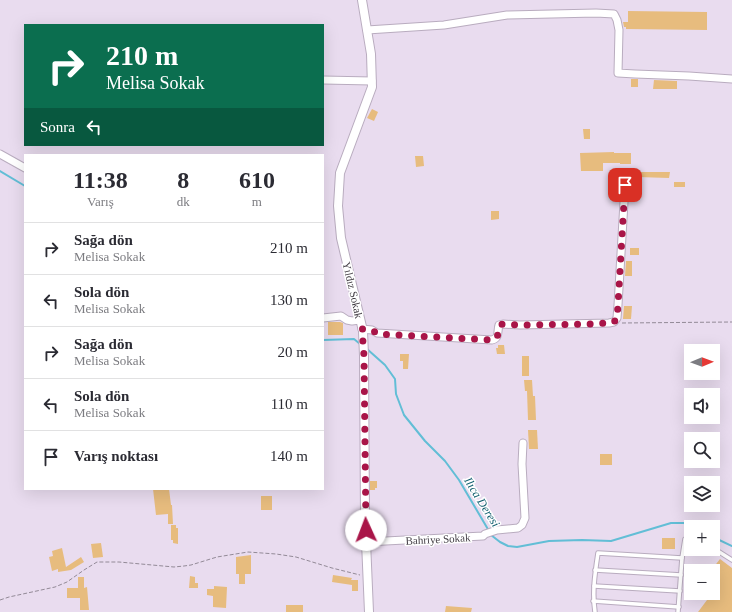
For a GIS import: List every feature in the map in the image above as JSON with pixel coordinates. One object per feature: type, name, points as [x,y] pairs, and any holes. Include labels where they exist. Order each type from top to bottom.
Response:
[{"type":"street","name":"Yıldız Sokak","points":[[362,0],[371,54],[372,87],[340,173],[339,199],[341,238],[362,330],[364,356],[365,518],[368,612]]},
{"type":"street","points":[[367,30],[444,25],[507,15],[614,14],[618,20],[619,30],[618,73],[732,79]]},
{"type":"street","points":[[324,80],[372,81]]},
{"type":"street","points":[[0,154],[24,167]]},
{"type":"street","points":[[362,330],[372,330],[378,334],[492,340],[498,337],[500,325],[503,324],[520,325],[614,322],[617,318],[625,185]]},
{"type":"street","points":[[324,318],[341,316],[346,320],[360,320]]},
{"type":"street","name":"Bahriye Sokak","points":[[366,542],[483,536],[497,530],[518,528],[522,525],[525,518],[522,464],[523,443]]},
{"type":"lane","points":[[678,612],[684,545]]},
{"type":"lane","points":[[720,552],[732,560]]},
{"type":"lane","points":[[595,612],[593,601],[595,570],[598,553],[682,558]]},
{"type":"lane","points":[[595,570],[681,575]]},
{"type":"lane","points":[[594,586],[680,591]]},
{"type":"lane","points":[[593,601],[678,607]]},
{"type":"path","points":[[615,321],[732,322]]},
{"type":"path","points":[[0,600],[67,582],[97,562],[119,562],[174,567],[191,565],[217,557],[248,552],[296,557],[367,577]]},
{"type":"building","points":[[628,11],[707,12],[707,30],[626,29],[623,22],[628,22]]},
{"type":"building","points":[[631,79],[638,79],[638,87],[631,87]]},
{"type":"building","points":[[654,80],[677,81],[677,89],[653,89]]},
{"type":"building","points":[[372,109],[378,112],[374,121],[367,118]]},
{"type":"building","points":[[583,129],[590,129],[590,139],[584,139]]},
{"type":"building","points":[[580,153],[631,153],[631,164],[603,163],[603,171],[581,171]]},
{"type":"building","points":[[415,156],[423,156],[424,166],[416,167]]},
{"type":"building","points":[[637,172],[670,172],[669,178],[637,177]]},
{"type":"building","points":[[610,174],[618,174],[618,180],[621,180],[620,186],[610,186]]},
{"type":"building","points":[[674,182],[685,182],[685,187],[674,187]]},
{"type":"building","points":[[491,211],[499,211],[499,219],[491,220]]},
{"type":"building","points":[[630,248],[639,248],[639,255],[630,255]]},
{"type":"building","points":[[626,261],[632,261],[632,276],[625,276]]},
{"type":"building","points":[[624,306],[632,306],[631,319],[623,319]]},
{"type":"building","points":[[328,322],[343,323],[343,335],[328,335]]},
{"type":"building","points":[[498,345],[504,345],[505,354],[497,354],[496,348],[498,348]]},
{"type":"building","points":[[400,354],[409,354],[408,369],[403,369],[403,361],[400,361]]},
{"type":"building","points":[[522,356],[529,356],[529,376],[522,376]]},
{"type":"building","points":[[524,380],[532,380],[533,396],[535,396],[536,420],[528,420],[527,391],[525,391]]},
{"type":"building","points":[[528,430],[537,430],[538,449],[529,449]]},
{"type":"building","points":[[600,454],[612,454],[612,465],[600,465]]},
{"type":"building","points":[[370,481],[377,481],[377,488],[375,488],[375,490],[370,490]]},
{"type":"building","points":[[153,490],[169,490],[173,524],[168,524],[168,514],[156,515]]},
{"type":"building","points":[[261,496],[272,496],[272,510],[261,510]]},
{"type":"building","points":[[171,525],[176,525],[176,528],[178,528],[178,544],[173,543],[173,540],[171,540]]},
{"type":"building","points":[[662,538],[675,538],[675,549],[662,549]]},
{"type":"building","points":[[101,543],[103,557],[93,558],[91,544]]},
{"type":"building","points":[[62,548],[66,567],[81,557],[84,562],[71,570],[58,572],[58,569],[52,571],[49,557],[53,556],[52,551]]},
{"type":"building","points":[[251,555],[251,574],[245,574],[245,584],[239,584],[239,574],[236,574],[236,557]]},
{"type":"building","points":[[720,559],[732,568],[732,612],[698,612],[707,600],[720,600],[720,564],[716,564]]},
{"type":"building","points":[[333,575],[352,578],[351,580],[358,580],[358,591],[352,591],[352,585],[332,582]]},
{"type":"building","points":[[190,576],[195,577],[195,583],[198,583],[198,588],[189,588]]},
{"type":"building","points":[[78,577],[84,577],[84,588],[87,587],[89,610],[80,610],[80,598],[67,598],[67,588],[78,588]]},
{"type":"building","points":[[214,586],[227,587],[226,608],[213,607],[213,596],[207,595],[207,589],[214,589]]},
{"type":"building","points":[[286,605],[303,605],[303,612],[286,612]]},
{"type":"building","points":[[446,606],[472,608],[471,612],[445,612]]},
{"type":"waterway","name":"Ilıca Deresi","points":[[0,171],[24,185]]},
{"type":"waterway","name":"Ilıca Deresi","points":[[324,340],[354,339],[360,344]]},
{"type":"waterway","name":"Ilıca Deresi","points":[[367,349],[385,365],[395,379],[396,394],[404,415],[425,441],[445,461],[459,480],[489,531]]},
{"type":"waterway","name":"Ilıca Deresi","points":[[491,535],[508,546],[517,547],[549,541],[611,541],[671,523],[684,523]]},
{"type":"waterway","name":"Ilıca Deresi","points":[[720,540],[732,546]]},
{"type":"route","points":[[366,530],[364,356],[362,329],[372,330],[378,334],[492,340],[498,337],[498,328],[503,324],[594,324],[614,322],[617,318],[625,185]]}]
